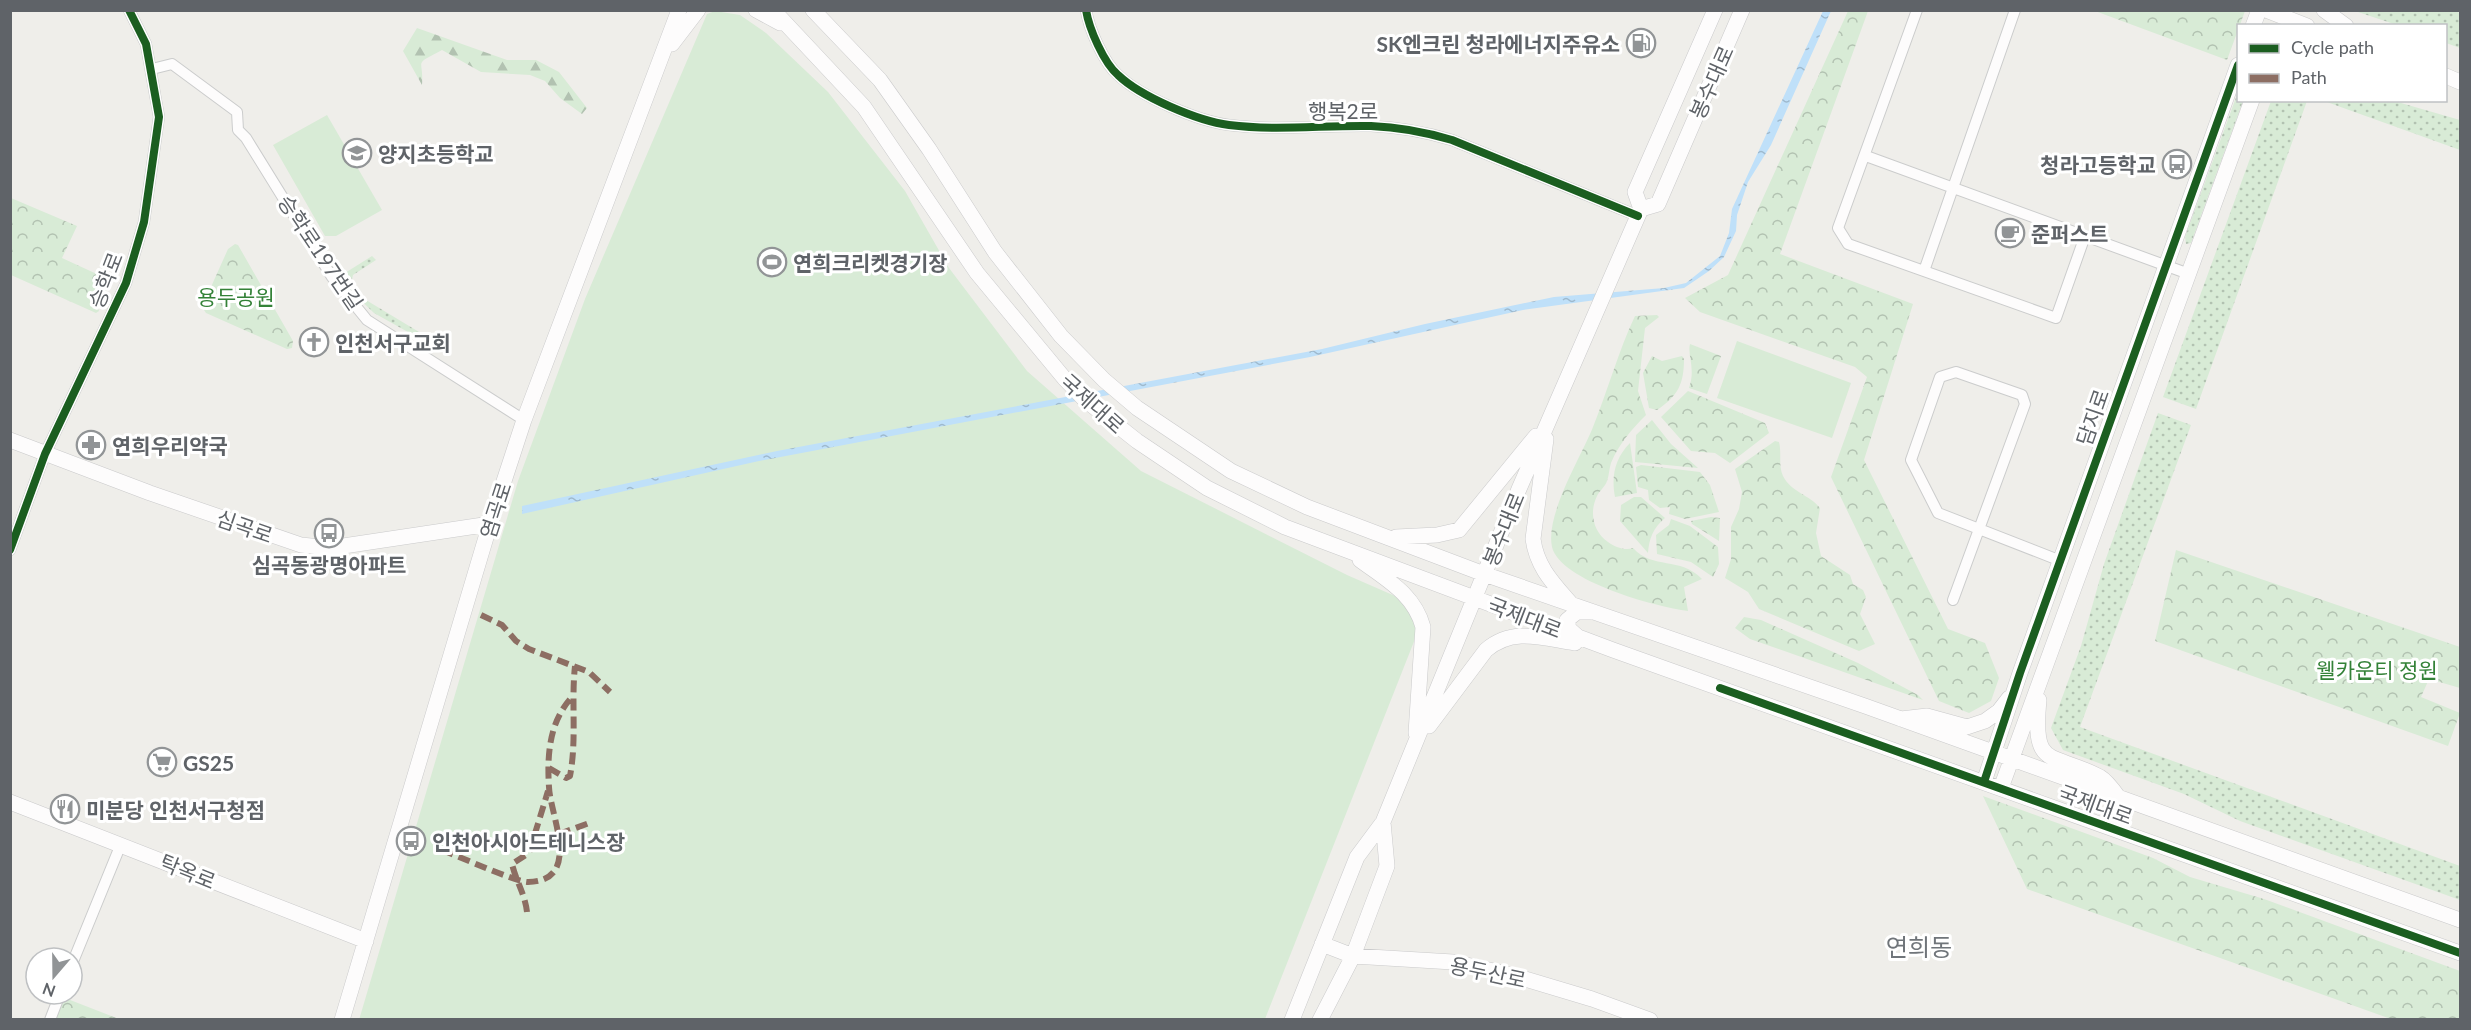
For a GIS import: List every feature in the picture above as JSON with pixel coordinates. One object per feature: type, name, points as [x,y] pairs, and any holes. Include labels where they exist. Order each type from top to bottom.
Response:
[{"type":"main road","points":[[662,56],[667,10]]},
{"type":"main road","name":"염곡로","points":[[342,1020],[490,524],[524,420],[679,10]]},
{"type":"main road","points":[[662,56],[698,10]]},
{"type":"main road","points":[[756,10],[790,29]]},
{"type":"main road","name":"국제대로","points":[[773,10],[864,107],[977,273],[1052,365],[1084,399],[1118,427],[1181,472],[1232,501],[1285,527],[1613,650],[2460,953]]},
{"type":"main road","name":"국제대로","points":[[813,10],[880,80],[929,149],[995,252],[1043,314],[1085,360],[1148,416],[1206,455],[1271,491],[1484,574],[1899,719],[2460,920]]},
{"type":"main road","name":"봉수대로","points":[[1292,1020],[1357,857],[1383,822],[1484,574],[1639,213],[1635,192],[1715,10]]},
{"type":"main road","name":"봉수대로","points":[[1639,213],[1658,204],[1742,10]]},
{"type":"main road","points":[[2266,10],[2301,24]]},
{"type":"main road","points":[[2324,10],[2343,24]]},
{"type":"main road","name":"담지로","points":[[1984,782],[2020,673],[2237,68]]},
{"type":"main road","points":[[2001,788],[2251,102]]},
{"type":"main road","points":[[1391,538],[1437,536],[1459,530],[1549,421]]},
{"type":"main road","points":[[1549,421],[1533,539],[1538,562],[1572,605]]},
{"type":"main road","name":"심곡로","points":[[10,440],[301,545],[330,548],[490,524]]},
{"type":"main road","points":[[1377,561],[1398,564],[1410,559],[1409,553],[1391,538]]},
{"type":"main road","points":[[1348,550],[1413,601],[1419,613],[1423,627],[1415,745]]},
{"type":"main road","points":[[1577,636],[1569,629],[1567,620],[1577,612],[1590,612]]},
{"type":"main road","points":[[1415,745],[1486,650],[1497,640],[1524,635],[1613,650]]},
{"type":"main road","points":[[2020,673],[2017,694],[2020,707],[2025,707],[2041,683]]},
{"type":"main road","points":[[1899,719],[1927,716],[1954,725],[1977,724],[1999,711],[2010,697],[2020,673]]},
{"type":"main road","points":[[2041,683],[2036,736],[2039,744],[2054,760],[2101,778],[2121,800]]},
{"type":"main road","name":"탁옥로","points":[[10,802],[366,941]]},
{"type":"main road","name":"봉수대로","points":[[1320,1020],[1353,956],[1387,866],[1383,822]]},
{"type":"main road","name":"용두산로","points":[[1322,944],[1353,956],[1454,962],[1546,985],[1650,1020]]},
{"type":"street","name":"승학로","points":[[10,550],[31,499],[45,454],[126,283],[144,222],[159,117],[146,44],[129,10]]},
{"type":"street","name":"행복2로","points":[[1086,10],[1089,28],[1117,75],[1170,108],[1228,125],[1290,128],[1370,126],[1423,132],[1452,140],[1639,213]]},
{"type":"street","points":[[1917,10],[1838,228],[1840,235],[1848,244],[2056,318],[2085,236]]},
{"type":"street","points":[[1924,271],[2015,10]]},
{"type":"street","name":"승학로197번길","points":[[152,69],[172,64],[237,112],[238,130],[246,138],[332,277],[367,320],[524,420]]},
{"type":"street","points":[[1866,156],[2189,274]]},
{"type":"street","points":[[1953,600],[1981,530],[2025,404],[2022,395],[1956,372],[1940,376],[1911,460],[1938,513],[1981,530],[2061,561]]},
{"type":"street","points":[[79,946],[121,844]]},
{"type":"green space","points":[[715,11],[740,15],[766,33],[828,92],[905,191],[949,268],[1027,371],[1141,471],[1347,575],[1395,596],[1411,612],[1416,629],[1415,639],[1265,1019],[359,1020],[518,481],[585,299],[707,14]]},
{"type":"green space","points":[[1848,11],[1868,11],[1780,254],[1913,304],[1864,460],[1948,629],[1985,643],[1999,678],[1991,701],[1969,713],[1939,701],[1831,477],[1867,377],[1855,367],[1700,312],[1685,298],[1728,275]]},
{"type":"green space","points":[[2095,11],[2245,11],[2240,24],[2237,24],[2237,33],[2227,60]]},
{"type":"green space","points":[[2355,11],[2455,11],[2460,13],[2460,48],[2447,43],[2447,24],[2394,24]]},
{"type":"green space","points":[[417,28],[507,60],[536,60],[559,72],[587,108],[582,114],[560,98],[545,81],[530,75],[481,72],[442,50],[423,61],[422,85],[403,51]]},
{"type":"green space","points":[[2237,95],[2237,102],[2243,102],[2191,243],[2186,244],[2185,237]]},
{"type":"green space","points":[[2271,102],[2307,102],[2196,409],[2163,397]]},
{"type":"green space","points":[[2327,102],[2397,102],[2460,120],[2460,150]]},
{"type":"green space","points":[[327,115],[382,210],[336,236],[325,236],[273,145]]},
{"type":"green space","points":[[11,198],[77,226],[62,258],[112,281],[97,304],[99,311],[96,313],[11,275]]},
{"type":"green space","name":"용두공원","points":[[235,244],[238,245],[293,341],[292,348],[287,349],[206,313],[202,307],[228,249]]},
{"type":"green space","points":[[372,256],[376,260],[353,275],[351,284],[361,297],[429,338],[424,341],[374,313],[344,284],[345,273]]},
{"type":"green space","points":[[1657,315],[1659,317],[1645,328],[1638,391],[1646,415],[1635,426],[1614,456],[1607,481],[1595,502],[1593,515],[1599,533],[1611,544],[1623,549],[1633,548],[1649,559],[1685,568],[1702,579],[1684,587],[1688,611],[1633,598],[1590,581],[1572,571],[1559,559],[1552,547],[1551,534],[1554,519],[1565,486],[1593,427],[1635,316]]},
{"type":"green space","points":[[1737,341],[1851,383],[1832,438],[1717,398]]},
{"type":"green space","points":[[1690,344],[1721,356],[1707,394],[1689,388],[1692,374]]},
{"type":"green space","points":[[1652,356],[1662,361],[1682,356],[1684,359],[1683,376],[1678,389],[1670,400],[1657,410],[1649,408],[1643,373]]},
{"type":"green space","points":[[1688,391],[1765,423],[1769,433],[1730,463],[1715,453],[1691,451],[1661,417]]},
{"type":"green space","points":[[2158,413],[2191,425],[2080,727],[2460,866],[2460,900],[2240,821],[2184,794],[2063,750],[2051,728],[2081,646],[2104,564]]},
{"type":"green space","points":[[1652,420],[1671,444],[1698,468],[1635,462],[1636,435]]},
{"type":"green space","points":[[1775,441],[1779,442],[1781,468],[1786,481],[1820,508],[1816,533],[1821,556],[1850,575],[1853,584],[1863,590],[1866,597],[1860,614],[1875,644],[1859,651],[1759,609],[1748,592],[1725,578],[1731,559],[1731,527],[1739,509],[1742,492],[1735,469]]},
{"type":"green space","points":[[1630,443],[1637,493],[1615,497],[1615,468]]},
{"type":"green space","points":[[1641,465],[1700,472],[1710,485],[1719,512],[1685,519],[1669,514],[1670,507],[1660,508],[1649,500],[1648,490],[1638,487],[1636,467]]},
{"type":"green space","points":[[1634,497],[1641,497],[1665,518],[1652,534],[1648,553],[1620,521],[1621,505]]},
{"type":"green space","points":[[1711,517],[1720,518],[1719,541],[1692,524],[1691,521]]},
{"type":"green space","points":[[1671,519],[1690,526],[1718,547],[1719,564],[1713,577],[1691,562],[1657,554],[1656,535],[1669,525]]},
{"type":"green space","name":"웰카운티 정원","points":[[2176,550],[2460,647],[2460,688],[2429,679],[2421,697],[2460,713],[2448,746],[2155,641]]},
{"type":"green space","points":[[1744,617],[1761,620],[1858,663],[1918,695],[1923,700],[1750,639],[1735,628]]},
{"type":"green space","points":[[1983,796],[2153,858],[2190,877],[2264,899],[2460,971],[2460,1019],[2391,1019],[2027,889]]},
{"type":"green space","points":[[84,1005],[119,1019],[56,1019],[62,1006]]},
{"type":"water","points":[[1823,11],[1831,11],[1771,145],[1748,182],[1737,215],[1736,231],[1724,257],[1709,271],[1684,288],[1523,310],[1310,357],[759,461],[522,514],[522,506],[777,451],[1322,349],[1425,324],[1554,297],[1664,288],[1686,283],[1720,256],[1729,233],[1732,209]]},
{"type":"marked path","points":[[481,615],[502,625],[516,641],[529,649],[589,672],[610,692]]},
{"type":"marked path","points":[[549,768],[566,778],[570,776],[575,666]]},
{"type":"marked path","points":[[442,850],[522,881],[545,879],[555,871],[560,845],[549,787],[549,751],[558,717],[572,697]]},
{"type":"marked path","points":[[527,912],[512,864],[529,853],[548,791]]},
{"type":"marked path","points":[[559,834],[592,822]]},
{"type":"cycle path","points":[[10,550],[45,454],[126,283],[144,222],[159,117],[146,44],[129,10]]},
{"type":"cycle path","points":[[1086,10],[1098,45],[1118,75],[1141,92],[1170,107],[1202,119],[1247,127],[1371,126],[1432,135],[1452,140],[1638,216]]},
{"type":"cycle path","points":[[1984,782],[2020,673],[2237,68]]},
{"type":"cycle path","points":[[1720,688],[2460,953]]},
{"type":"place","name":"SK엔크린 청라에너지주유소","points":[[1641,43]]},
{"type":"place","name":"양지초등학교","points":[[357,153]]},
{"type":"place","name":"청라고등학교","points":[[2177,164]]},
{"type":"place","name":"준퍼스트","points":[[2010,233]]},
{"type":"place","name":"연희크리켓경기장","points":[[772,262]]},
{"type":"place","name":"인천서구교회","points":[[314,342]]},
{"type":"place","name":"연희우리약국","points":[[91,445]]},
{"type":"place","name":"심곡동광명아파트","points":[[329,533]]},
{"type":"place","name":"GS25","points":[[162,762]]},
{"type":"place","name":"미분당 인천서구청점","points":[[65,809]]},
{"type":"place","name":"인천아시아드테니스장","points":[[411,841]]},
{"type":"district","name":"연희동","points":[[1919,946]]}]
